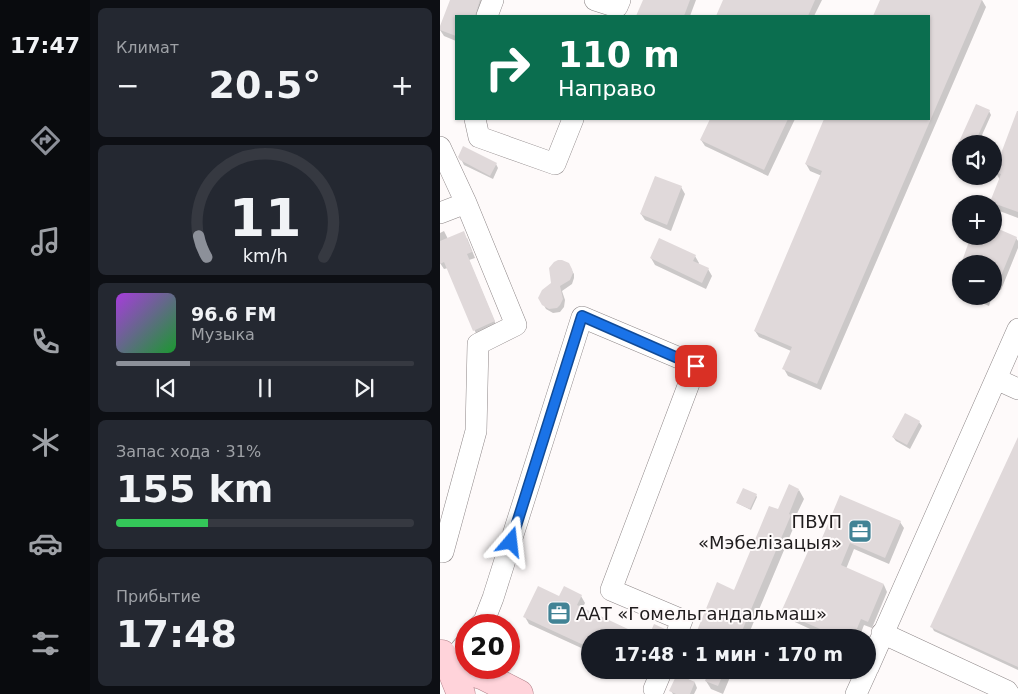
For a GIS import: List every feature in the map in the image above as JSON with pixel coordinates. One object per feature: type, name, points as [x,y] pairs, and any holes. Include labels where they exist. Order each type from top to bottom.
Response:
[{"type":"main road","points":[[445,658],[448,694]]},
{"type":"main road","points":[[445,658],[461,694]]},
{"type":"main road","points":[[445,658],[519,694]]},
{"type":"lane","points":[[487,15],[493,0]]},
{"type":"lane","points":[[596,0],[617,7],[620,0]]},
{"type":"lane","points":[[474,120],[479,137],[555,164],[573,120]]},
{"type":"lane","points":[[440,147],[466,203],[516,325],[478,344],[476,431],[443,552]]},
{"type":"lane","points":[[440,213],[466,203]]},
{"type":"lane","points":[[487,614],[494,598],[582,316],[696,366],[611,590],[682,620],[678,629]]},
{"type":"lane","points":[[876,647],[1018,329]]},
{"type":"lane","points":[[996,379],[1018,389]]},
{"type":"lane","points":[[882,633],[1009,694]]},
{"type":"lane","points":[[856,694],[863,679]]},
{"type":"building","points":[[450,0],[480,0],[475,15],[455,15],[455,36],[440,30]]},
{"type":"building","points":[[643,0],[690,0],[684,15],[636,15]]},
{"type":"building","points":[[723,0],[815,0],[808,15],[716,15]]},
{"type":"building","points":[[880,0],[982,0],[817,384],[782,369],[792,347],[754,331],[822,171],[805,164],[824,120],[930,120],[930,15],[873,15]]},
{"type":"building","points":[[976,104],[990,110],[978,135],[962,135]]},
{"type":"building","points":[[1018,111],[1018,212],[1002,206],[1002,195],[993,195],[997,185],[1002,185],[1002,151]]},
{"type":"building","points":[[710,120],[788,120],[764,170],[700,140]]},
{"type":"building","points":[[463,146],[497,163],[490,176],[460,160],[458,157]]},
{"type":"building","points":[[655,176],[682,186],[667,225],[640,214]]},
{"type":"building","points":[[1002,230],[1017,237],[1002,274],[1002,255],[964,255],[968,245],[1002,245]]},
{"type":"building","points":[[464,231],[472,252],[467,254],[495,321],[473,331],[444,262],[440,264],[440,241]]},
{"type":"building","points":[[659,238],[696,255],[693,261],[709,268],[702,283],[650,258]]},
{"type":"building","points":[[558,260],[569,263],[573,273],[570,280],[560,286],[563,299],[560,305],[557,308],[549,309],[542,305],[538,298],[542,290],[551,283],[549,268]]},
{"type":"building","points":[[905,413],[920,421],[907,445],[892,437]]},
{"type":"building","points":[[1018,437],[1018,667],[930,627]]},
{"type":"building","points":[[789,484],[799,489],[789,514],[791,515],[743,629],[698,629],[717,582],[734,590],[769,506],[778,509]]},
{"type":"building","points":[[743,488],[757,494],[750,509],[736,503]]},
{"type":"building","points":[[840,495],[901,521],[885,558],[850,543],[841,565],[884,584],[868,622],[861,619],[857,629],[820,629],[781,612],[810,547],[817,550]]},
{"type":"building","name":"ААТ «Гомельгандальмаш»","points":[[538,586],[559,596],[564,586],[582,595],[577,605],[628,629],[581,629],[581,644],[523,617]]},
{"type":"building","points":[[654,624],[665,629],[652,629]]},
{"type":"building","points":[[675,679],[688,679],[695,682],[690,694],[676,694],[669,691]]},
{"type":"building","points":[[706,679],[721,679],[718,686],[705,681]]},
{"type":"place","name":"ПВУП «Мэбелізацыя»","points":[[860,531]]},
{"type":"place","name":"ААТ «Гомельгандальмаш»","points":[[559,613]]},
{"type":"route","points":[[511,542],[582,316],[696,366]]}]
